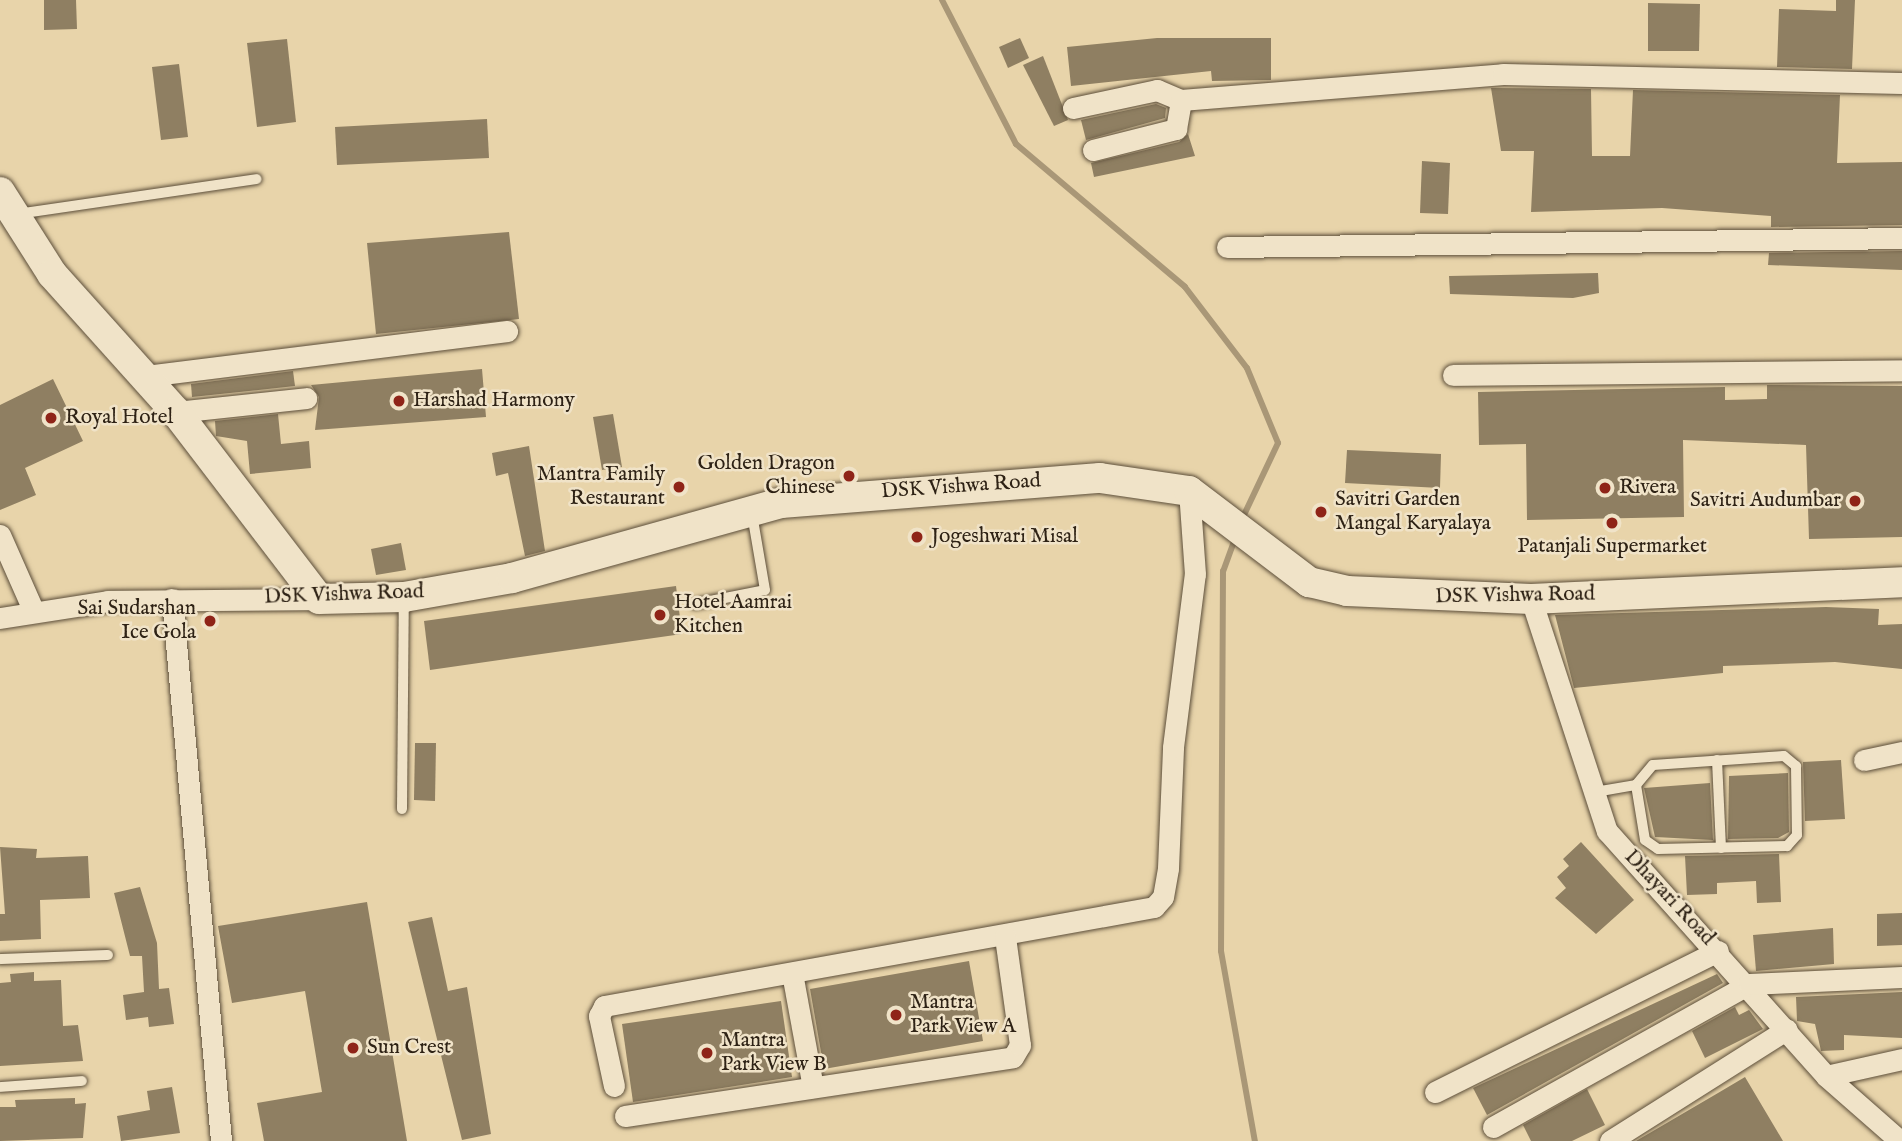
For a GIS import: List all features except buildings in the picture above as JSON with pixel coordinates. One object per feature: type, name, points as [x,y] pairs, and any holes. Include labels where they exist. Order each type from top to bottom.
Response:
[{"type":"street","points":[[1073,108],[1157,90],[1181,100],[1503,74],[1902,83]]},
{"type":"street","points":[[1094,150],[1176,129],[1181,100]]},
{"type":"street","points":[[7,203],[52,274],[176,412],[319,599]]},
{"type":"street","points":[[1227,247],[1902,238]]},
{"type":"street","points":[[146,376],[507,331]]},
{"type":"street","points":[[1453,375],[1902,370]]},
{"type":"street","points":[[176,412],[306,398]]},
{"type":"street","name":"DSK Vishwa Road","points":[[0,618],[34,612],[172,599],[404,597],[512,578],[752,511],[855,494],[1100,478],[1198,498],[1254,546],[1309,582],[1347,592],[1531,599],[1902,582]]},
{"type":"street","points":[[614,1086],[599,1016],[604,1006],[1145,912],[1163,897],[1173,747],[1195,575],[1198,498]]},
{"type":"street","points":[[0,535],[34,612]]},
{"type":"street","points":[[172,599],[221,1141]]},
{"type":"street","name":"Dhayari Road","points":[[1531,599],[1608,831],[1749,984],[1826,1076],[1900,1141]]},
{"type":"street","points":[[1864,760],[1902,752]]},
{"type":"street","points":[[625,1116],[1017,1055],[1005,937]]},
{"type":"street","points":[[1435,1091],[1718,951]]},
{"type":"street","points":[[792,973],[813,1087]]},
{"type":"street","points":[[1493,1127],[1749,984],[1902,977]]},
{"type":"street","points":[[1610,1141],[1787,1029]]},
{"type":"street","points":[[1826,1076],[1902,1059]]},
{"type":"lane","points":[[7,203],[256,179]]},
{"type":"lane","points":[[695,604],[765,590],[752,511]]},
{"type":"lane","points":[[402,808],[404,597]]},
{"type":"lane","points":[[1595,792],[1636,785],[1653,765],[1784,756],[1796,766],[1794,843],[1721,848],[1650,846],[1636,785]]},
{"type":"lane","points":[[1717,760],[1721,848]]},
{"type":"lane","points":[[0,959],[108,956]]},
{"type":"lane","points":[[0,1087],[82,1081]]},
{"type":"waterway","points":[[942,0],[1016,144],[1185,287],[1247,368],[1278,443],[1242,519]]},
{"type":"waterway","points":[[1236,536],[1223,571],[1221,951],[1255,1141]]},
{"type":"place","name":"Harshad Harmony","points":[[399,401]]},
{"type":"place","name":"Royal Hotel","points":[[51,418]]},
{"type":"place","name":"Golden Dragon Chinese","points":[[849,476]]},
{"type":"place","name":"Mantra Family Restaurant","points":[[679,487]]},
{"type":"place","name":"Rivera","points":[[1605,488]]},
{"type":"place","name":"Savitri Audumbar","points":[[1855,501]]},
{"type":"place","name":"Savitri Garden Mangal Karyalaya","points":[[1321,512]]},
{"type":"place","name":"Patanjali Supermarket","points":[[1612,523]]},
{"type":"place","name":"Jogeshwari Misal","points":[[917,537]]},
{"type":"place","name":"Hotel Aamrai Kitchen","points":[[660,615]]},
{"type":"place","name":"Sai Sudarshan Ice Gola","points":[[210,621]]},
{"type":"place","name":"Mantra Park View A","points":[[896,1015]]},
{"type":"place","name":"Sun Crest","points":[[353,1048]]},
{"type":"place","name":"Mantra Park View B","points":[[707,1053]]}]
